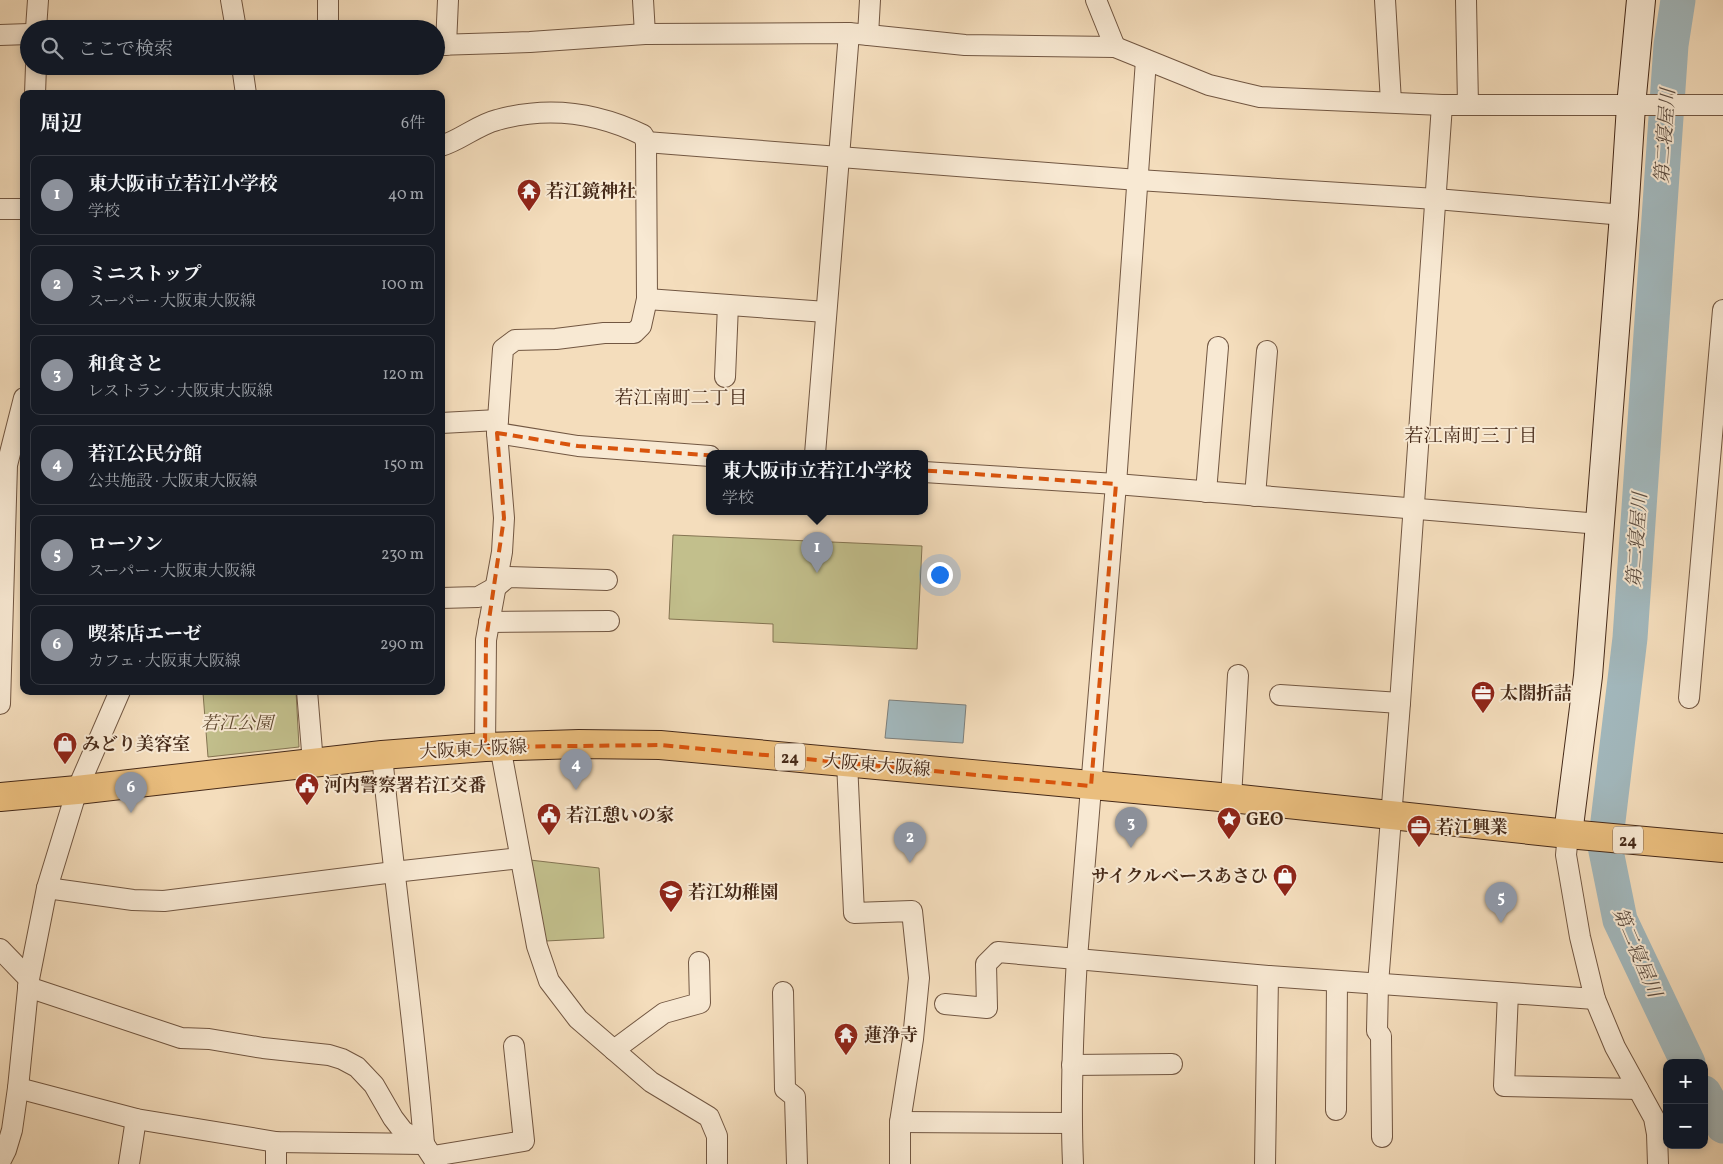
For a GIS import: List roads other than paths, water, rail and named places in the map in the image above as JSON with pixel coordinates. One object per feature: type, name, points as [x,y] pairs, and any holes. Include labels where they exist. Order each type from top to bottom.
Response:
[{"type":"main road","name":"大阪東大阪線","points":[[0,797],[382,755],[492,747],[579,744],[660,745],[1231,798],[1574,835],[1723,848]]},
{"type":"street","points":[[37,20],[38,0]]},
{"type":"street","points":[[231,0],[234,20]]},
{"type":"street","points":[[328,0],[328,20]]},
{"type":"street","points":[[445,20],[448,0]]},
{"type":"street","points":[[643,0],[645,34]]},
{"type":"street","points":[[815,450],[838,158],[858,34],[870,0]]},
{"type":"street","points":[[1096,0],[1115,47]]},
{"type":"street","points":[[1385,0],[1391,102]]},
{"type":"street","points":[[1466,0],[1468,105]]},
{"type":"street","points":[[1642,0],[1631,106],[1600,524],[1574,835],[1566,855],[1580,937],[1595,999],[1615,1047],[1654,1118],[1657,1134],[1658,1164]]},
{"type":"street","points":[[0,35],[20,34]]},
{"type":"street","points":[[445,45],[530,42],[645,34],[858,34],[965,44],[1115,47],[1209,84],[1260,97],[1442,105],[1723,105]]},
{"type":"street","points":[[1073,1164],[1071,1123],[1072,1065],[1077,958],[1116,484],[1146,60]]},
{"type":"street","points":[[36,75],[36,90]]},
{"type":"street","points":[[243,75],[245,90]]},
{"type":"street","points":[[1382,1137],[1381,1036],[1377,1031],[1378,984],[1400,703],[1412,510],[1442,105]]},
{"type":"street","points":[[445,144],[496,120],[536,113],[570,113],[601,118],[643,134],[646,142],[647,299],[641,326],[634,333],[604,333],[556,339],[514,340],[503,349],[497,427],[504,518],[502,552],[486,640],[492,747],[520,858],[537,946],[549,981],[578,1019],[650,1082],[709,1117],[717,1136],[717,1164]]},
{"type":"street","points":[[646,142],[1138,180],[1436,199],[1624,215]]},
{"type":"street","points":[[0,209],[20,209]]},
{"type":"street","points":[[647,299],[826,312]]},
{"type":"street","points":[[724,377],[728,305]]},
{"type":"street","points":[[1689,698],[1723,310]]},
{"type":"street","points":[[1206,492],[1218,347]]},
{"type":"street","points":[[1255,496],[1267,351]]},
{"type":"street","points":[[0,704],[9,485],[7,465],[20,414]]},
{"type":"street","points":[[445,423],[497,427],[578,446],[706,456]]},
{"type":"street","points":[[928,472],[1116,484],[1412,510],[1600,524]]},
{"type":"street","points":[[445,598],[478,597],[496,587],[508,577],[607,580]]},
{"type":"street","points":[[490,622],[609,621]]},
{"type":"street","points":[[1231,798],[1238,675]]},
{"type":"street","points":[[0,1162],[12,1130],[29,984],[47,888],[77,790],[118,695]]},
{"type":"street","points":[[307,695],[313,763]]},
{"type":"street","points":[[1280,695],[1400,703]]},
{"type":"street","points":[[382,755],[394,872],[431,1155]]},
{"type":"street","points":[[847,762],[854,913],[912,911],[919,978],[913,1039],[900,1122],[900,1164]]},
{"type":"street","points":[[47,888],[133,900],[164,901],[520,858]]},
{"type":"street","points":[[0,949],[29,984],[181,1038],[209,1039],[263,1048],[329,1055],[342,1059],[357,1067],[374,1086],[393,1118],[403,1130],[431,1155]]},
{"type":"street","points":[[945,1004],[987,1008],[986,964],[998,952],[1268,976],[1595,999]]},
{"type":"street","points":[[614,1050],[664,1013],[700,1003],[700,962]]},
{"type":"street","points":[[1264,1164],[1268,976]]},
{"type":"street","points":[[1336,1110],[1337,981]]},
{"type":"street","points":[[783,992],[785,1090],[795,1097],[796,1164]]},
{"type":"street","points":[[1508,993],[1504,1086],[1638,1089]]},
{"type":"street","points":[[18,1088],[136,1119],[276,1142],[431,1155],[524,1141],[514,1046]]},
{"type":"street","points":[[1072,1065],[1172,1064]]},
{"type":"street","points":[[129,1164],[136,1119]]},
{"type":"street","points":[[900,1122],[1071,1123]]},
{"type":"street","points":[[276,1142],[276,1164]]},
{"type":"water","points":[[889,700],[966,705],[963,743],[885,738]]},
{"type":"waterway","name":"第二寝屋川","points":[[1678,0],[1671,45],[1630,638],[1605,846],[1620,920],[1686,1059]]},
{"type":"waterway","name":"第二寝屋川","points":[[1708,1100],[1723,1126]]},
{"type":"place","name":"若江鏡神社","points":[[529,212]]},
{"type":"place","name":"東大阪市立若江小学校","points":[[817,573]]},
{"type":"place","name":"太閤折詰","points":[[1483,714]]},
{"type":"place","name":"みどり美容室","points":[[65,765]]},
{"type":"place","name":"若江公民分館","points":[[576,790]]},
{"type":"place","name":"河内警察署若江交番","points":[[307,806]]},
{"type":"place","name":"喫茶店エーゼ","points":[[131,813]]},
{"type":"place","name":"若江憩いの家","points":[[549,836]]},
{"type":"place","name":"GEO","points":[[1229,840]]},
{"type":"place","name":"和食さと","points":[[1131,848]]},
{"type":"place","name":"若江興業","points":[[1419,848]]},
{"type":"place","name":"ミニストップ","points":[[910,863]]},
{"type":"place","name":"サイクルベースあさひ","points":[[1285,897]]},
{"type":"place","name":"若江幼稚園","points":[[671,913]]},
{"type":"place","name":"ローソン","points":[[1501,923]]},
{"type":"place","name":"蓮浄寺","points":[[846,1056]]},
{"type":"district","name":"若江南町二丁目","points":[[681,397]]},
{"type":"district","name":"若江南町三丁目","points":[[1471,435]]},
{"type":"park label","name":"若江公園","points":[[237,723]]}]
